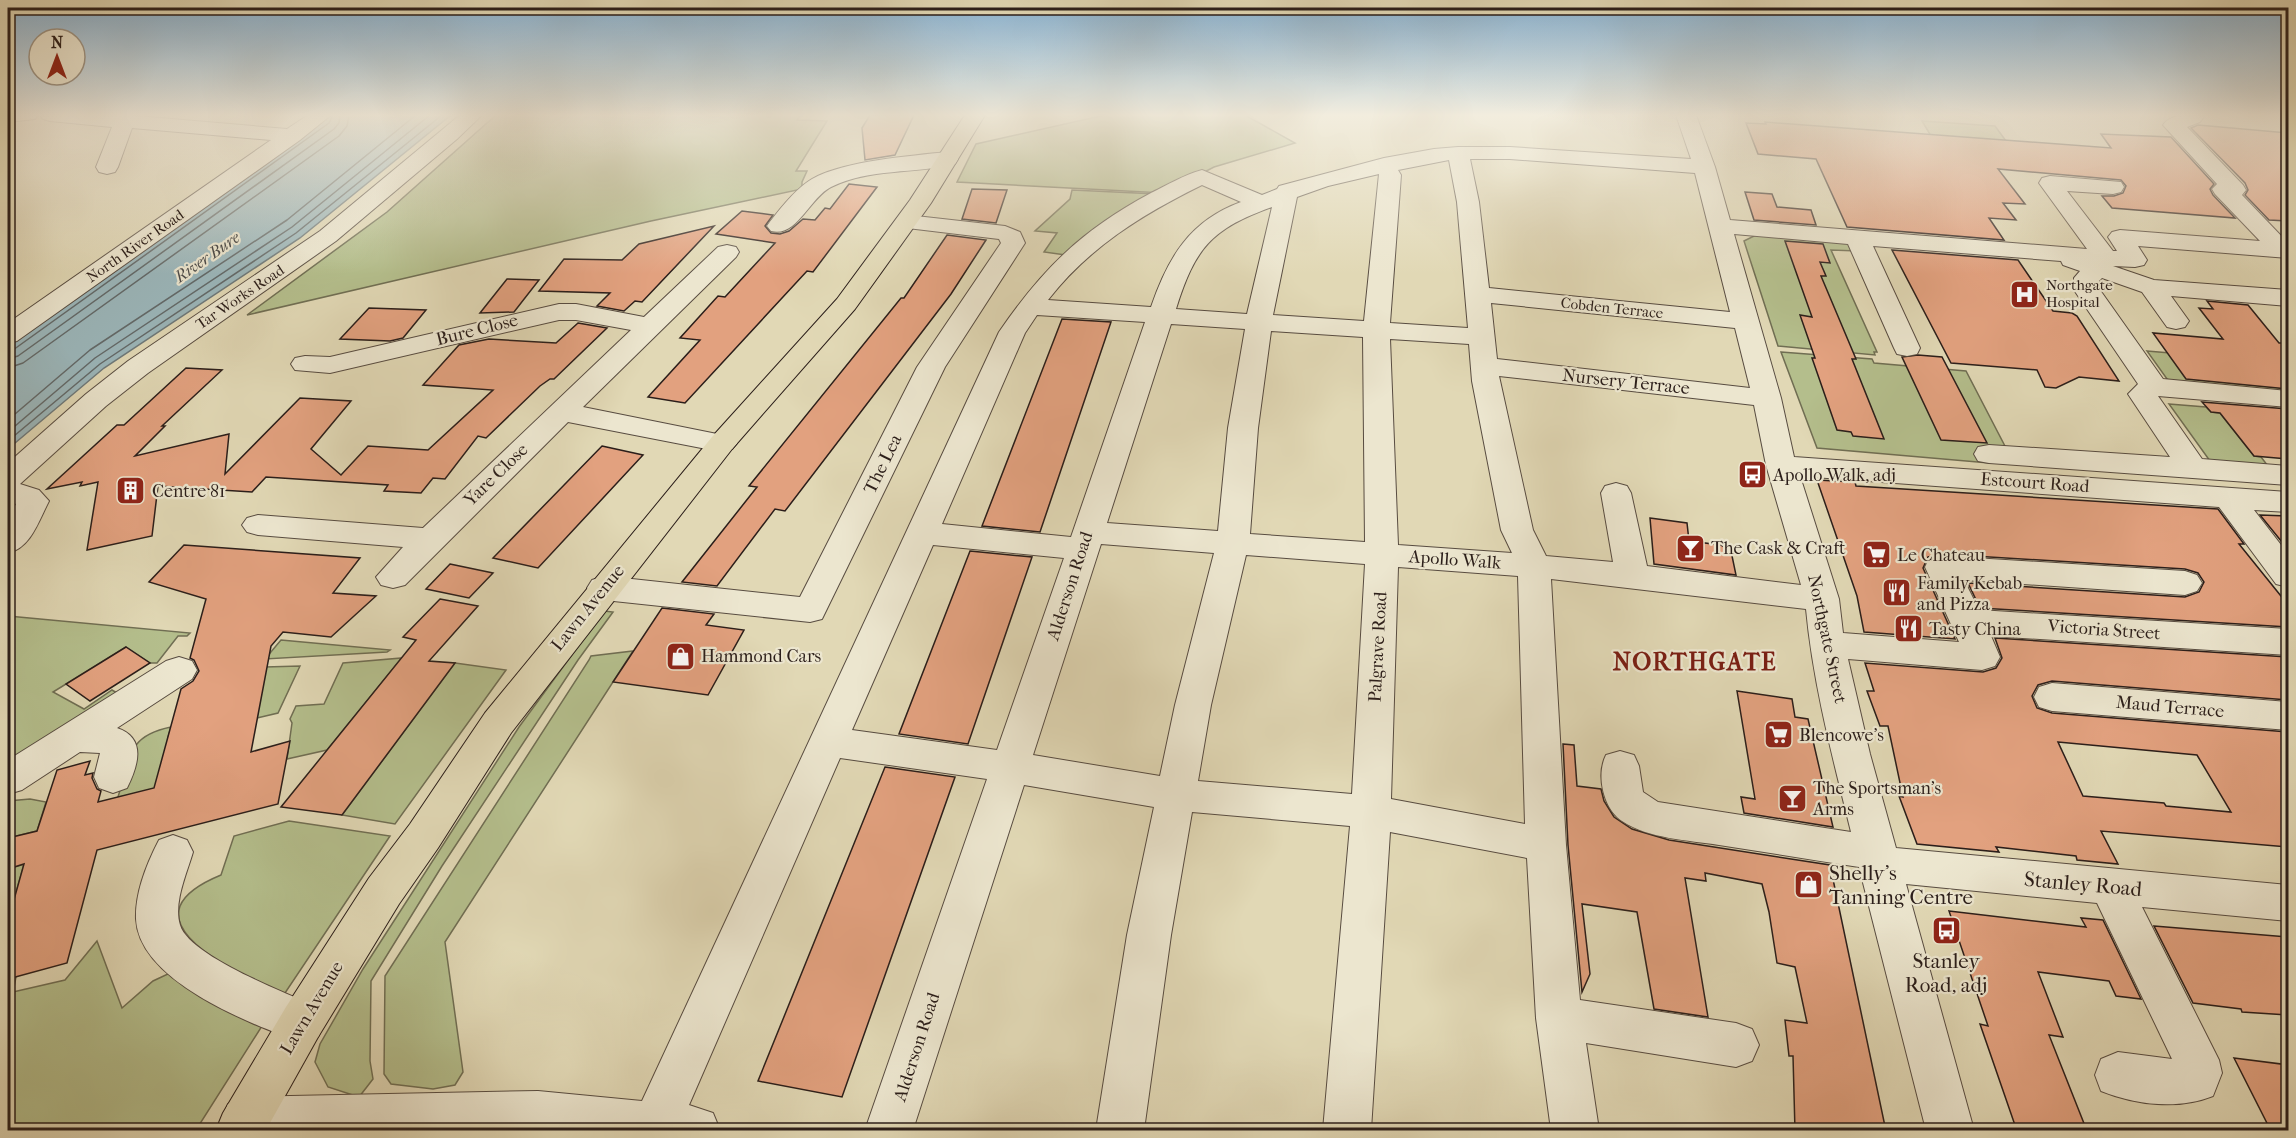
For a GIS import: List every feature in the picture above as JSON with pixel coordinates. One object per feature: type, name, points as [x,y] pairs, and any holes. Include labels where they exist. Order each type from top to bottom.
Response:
[{"type":"main road","name":"Lawn Avenue","points":[[242,1126],[302,1022],[384,891],[424,837],[498,723],[604,588],[722,444],[846,304],[907,222],[941,168]]},
{"type":"street","name":"North River Road","points":[[11,330],[246,168]]},
{"type":"street","name":"Tar Works Road","points":[[8,479],[127,376],[328,237],[410,168]]},
{"type":"street","points":[[780,226],[819,184],[889,168]]},
{"type":"street","name":"Alderson Road","points":[[889,1131],[1175,273],[1188,250],[1211,228],[1273,197],[1373,168]]},
{"type":"street","name":"Palgrave Road","points":[[1347,1131],[1371,812],[1381,554],[1376,332],[1390,175],[1386,168]]},
{"type":"street","points":[[1461,168],[1468,202],[1482,352],[1517,530],[1534,565],[1546,845],[1559,1018],[1575,1131]]},
{"type":"street","name":"Northgate Street","points":[[1704,168],[1767,398],[1781,465],[1822,599],[1827,645],[1851,754],[1950,1131]]},
{"type":"street","points":[[2214,168],[2235,190],[2223,189],[2286,258]]},
{"type":"street","points":[[242,1126],[538,1115],[647,1128],[700,1031],[1012,332],[1066,263],[1096,237],[1132,212],[1202,177],[1273,197],[1259,324],[1243,428],[1233,543],[1193,705],[1149,935],[1120,1131]]},
{"type":"street","points":[[2113,186],[2050,183],[2102,263],[2151,287],[2289,298]]},
{"type":"street","name":"The Lea","points":[[604,588],[810,610],[931,367],[1013,243],[1012,237],[1005,233],[907,222]]},
{"type":"street","points":[[1719,226],[2051,254],[2102,263],[2135,260],[2286,258]]},
{"type":"street","points":[[1857,238],[1907,348]]},
{"type":"street","points":[[562,412],[649,326],[710,260]]},
{"type":"street","points":[[2102,263],[2086,278],[2087,290],[2154,387]]},
{"type":"street","points":[[2151,287],[2176,321]]},
{"type":"street","name":"Cobden Terrace","points":[[1477,294],[1746,321]]},
{"type":"street","name":"Nursery Terrace","points":[[1031,307],[1376,332],[1482,352],[1767,398]]},
{"type":"street","name":"Bure Close","points":[[305,364],[330,365],[559,312],[576,312],[649,326]]},
{"type":"street","points":[[2193,469],[2142,394],[2154,387],[2289,399]]},
{"type":"street","points":[[562,412],[722,444]]},
{"type":"street","name":"Yare Close","points":[[393,577],[429,538],[562,412]]},
{"type":"street","points":[[1989,454],[2289,476]]},
{"type":"street","name":"Estcourt Road","points":[[1781,465],[2289,502]]},
{"type":"street","points":[[8,491],[28,497],[33,501],[16,533],[8,542]]},
{"type":"street","points":[[1616,493],[1632,574]]},
{"type":"street","points":[[2228,497],[2289,576]]},
{"type":"street","points":[[292,528],[313,504]]},
{"type":"street","points":[[258,525],[429,538]]},
{"type":"street","name":"Apollo Walk","points":[[921,533],[1233,543],[1534,565],[1632,574],[1822,599]]},
{"type":"street","points":[[1827,645],[1982,657],[1941,567],[2185,583]]},
{"type":"street","name":"Victoria Street","points":[[1968,622],[2289,642]]},
{"type":"street","points":[[8,779],[179,670]]},
{"type":"street","name":"Maud Terrace","points":[[2052,697],[2289,716]]},
{"type":"street","points":[[70,740],[98,737],[110,740],[119,747],[119,759],[113,777]]},
{"type":"street","points":[[828,742],[1011,767],[1176,795],[1371,812],[1546,845]]},
{"type":"street","name":"Stanley Road","points":[[1620,766],[1623,796],[1631,806],[1655,818],[1877,859],[2110,886],[2289,903]]},
{"type":"street","points":[[173,852],[160,896],[159,928],[173,952],[210,980],[302,1022]]},
{"type":"street","points":[[2110,886],[2196,1060],[2199,1073],[2196,1080],[2177,1083],[2118,1075]]},
{"type":"street","points":[[1559,1018],[1736,1045]]},
{"type":"green space","points":[[436,168],[798,168],[796,171],[807,171],[802,182],[802,189],[651,221],[247,315],[387,212]]},
{"type":"green space","points":[[964,168],[1212,168],[1164,193],[957,182]]},
{"type":"green space","points":[[1072,190],[1157,194],[1073,256],[1044,252],[1057,233],[1035,231],[1070,199]]},
{"type":"green space","points":[[1756,235],[1850,243],[1857,251],[1831,250],[1877,352],[1874,352],[1875,355],[1778,346],[1744,241]]},
{"type":"green space","points":[[2147,351],[2182,354],[2288,386],[2288,394],[2174,383],[2167,379]]},
{"type":"green space","points":[[1781,352],[1872,359],[1874,363],[1966,371],[2007,450],[1989,463],[1817,448]]},
{"type":"green space","points":[[2169,404],[2206,407],[2211,412],[2220,413],[2254,456],[2261,457],[2268,466],[2210,461]]},
{"type":"green space","points":[[604,611],[613,612],[578,660],[442,866],[371,981],[370,1061],[373,1079],[359,1097],[328,1087],[315,1062],[320,1044],[363,969],[519,727]]},
{"type":"green space","points":[[8,616],[190,633],[187,636],[178,636],[157,663],[150,663],[126,647],[53,692],[84,709],[112,690],[127,699],[8,773]]},
{"type":"green space","points":[[281,640],[390,650],[265,659]]},
{"type":"green space","points":[[633,651],[445,942],[463,1072],[455,1085],[433,1089],[391,1084],[384,1074],[385,976],[591,656]]},
{"type":"green space","points":[[402,658],[327,750],[287,759],[292,723],[290,719],[296,706],[324,704],[343,663]]},
{"type":"green space","points":[[455,663],[506,670],[395,824],[342,815]]},
{"type":"green space","points":[[300,666],[278,713],[257,718],[265,667]]},
{"type":"green space","points":[[171,727],[168,737],[172,790],[118,797],[128,761],[138,743],[145,736]]},
{"type":"green space","points":[[30,799],[46,802],[37,831],[8,838],[8,801]]},
{"type":"green space","points":[[289,821],[390,836],[283,996],[215,959],[195,943],[181,926],[179,909],[191,892],[221,875],[234,836]]},
{"type":"green space","points":[[24,864],[8,921],[8,869]]},
{"type":"green space","points":[[97,941],[122,1008],[153,981],[172,972],[262,1026],[196,1130],[8,1130],[8,979],[16,977],[13,992],[65,980]]},
{"type":"water","name":"River Bure","points":[[256,168],[386,168],[300,238],[104,368],[8,449],[8,347]]},
{"type":"building","points":[[1820,168],[2199,168],[2214,184],[2210,189],[2213,195],[2235,218],[2112,208],[2102,196],[2123,193],[2126,186],[2121,180],[1998,169],[2025,204],[2003,203],[2016,220],[1989,218],[2004,240],[1847,227]]},
{"type":"building","points":[[2230,168],[2289,168],[2289,221],[2269,220],[2245,195],[2248,190],[2245,183]]},
{"type":"building","points":[[849,184],[877,187],[813,272],[807,271],[685,403],[648,397],[700,340],[680,338],[718,296],[725,297],[775,243],[716,234],[742,211],[773,215],[765,226],[771,233],[780,234],[789,231],[803,219],[815,220],[825,208],[830,209]]},
{"type":"building","points":[[972,189],[1007,190],[996,223],[962,219]]},
{"type":"building","points":[[1745,192],[1772,194],[1777,207],[1811,210],[1816,225],[1754,220]]},
{"type":"building","points":[[714,226],[642,302],[635,301],[624,311],[597,306],[610,293],[539,291],[564,259],[622,260],[639,244]]},
{"type":"building","points":[[947,235],[986,240],[951,294],[785,511],[775,509],[717,586],[682,582],[757,487],[749,486],[901,298],[904,298]]},
{"type":"building","points":[[1785,241],[1823,244],[1830,263],[1820,262],[1826,276],[1821,276],[1856,359],[1852,359],[1884,439],[1853,436],[1851,432],[1837,430],[1800,315],[1812,317]]},
{"type":"building","points":[[1892,250],[2018,260],[2053,311],[2072,313],[2077,316],[2119,381],[2079,377],[2056,388],[2045,387],[2037,370],[1951,363]]},
{"type":"building","points":[[507,279],[539,280],[514,312],[480,313]]},
{"type":"building","points":[[2207,301],[2248,305],[2279,343],[2289,343],[2289,389],[2186,379],[2153,333],[2223,339],[2199,308],[2213,309]]},
{"type":"building","points":[[369,308],[426,310],[403,338],[390,341],[340,339]]},
{"type":"building","points":[[1062,319],[1111,322],[1040,532],[982,526]]},
{"type":"building","points":[[578,323],[607,328],[554,379],[540,386],[486,438],[478,436],[445,479],[433,478],[421,493],[384,491],[388,485],[266,477],[252,492],[158,486],[152,536],[87,550],[98,482],[80,486],[82,482],[47,489],[117,425],[124,425],[186,368],[222,370],[162,426],[165,426],[135,456],[229,434],[225,474],[300,398],[351,401],[311,449],[341,475],[368,446],[428,450],[493,390],[423,385],[459,345],[489,339],[556,343]]},
{"type":"building","points":[[1918,355],[1942,357],[1987,443],[1941,440],[1902,357]]},
{"type":"building","points":[[2202,402],[2289,409],[2289,459],[2254,456],[2220,413],[2211,412]]},
{"type":"building","points":[[602,446],[643,455],[538,568],[493,558]]},
{"type":"building","points":[[1817,480],[1855,482],[1856,486],[2218,509],[2244,544],[2239,544],[2289,606],[2289,627],[1980,608],[1968,583],[2185,597],[2199,592],[2204,582],[2198,573],[2185,569],[1941,554],[1928,557],[1923,568],[1955,639],[1864,632],[1857,596]]},
{"type":"building","points":[[2260,515],[2289,516],[2289,547],[2286,547]]},
{"type":"building","name":"The Cask & Craft","points":[[1650,518],[1687,523],[1689,541],[1721,545],[1731,551],[1736,575],[1654,564]]},
{"type":"building","points":[[184,545],[360,558],[333,593],[376,596],[331,637],[283,632],[271,646],[251,752],[290,741],[278,804],[97,850],[67,963],[8,979],[8,921],[24,864],[8,869],[8,838],[37,831],[57,770],[90,761],[85,775],[93,773],[92,778],[97,789],[101,791],[98,802],[154,788],[181,689],[193,681],[199,671],[194,660],[190,658],[206,599],[149,582]]},
{"type":"building","points":[[970,551],[1032,557],[968,744],[899,734]]},
{"type":"building","points":[[450,564],[493,573],[469,598],[426,589]]},
{"type":"building","points":[[440,599],[478,606],[429,661],[455,663],[342,815],[281,807],[416,640],[403,637]]},
{"type":"building","name":"Hammond Cars","points":[[662,608],[714,614],[706,625],[744,630],[708,695],[613,682]]},
{"type":"building","points":[[1995,638],[2289,657],[2289,700],[2052,681],[2038,685],[2032,696],[2037,708],[2052,713],[2289,732],[2289,847],[2101,831],[2118,864],[2077,860],[2076,856],[1996,847],[1999,852],[1917,844],[1899,796],[1903,797],[1888,726],[1880,726],[1867,691],[1874,691],[1865,663],[1983,672],[1996,668],[2002,658]],"holes":[[[2058,742],[2197,755],[2231,812],[2083,796]]]},
{"type":"building","points":[[126,647],[150,663],[90,701],[66,684]]},
{"type":"building","points":[[1737,691],[1792,699],[1795,717],[1808,719],[1833,827],[1744,813],[1741,797],[1755,799]]},
{"type":"building","points":[[1563,744],[1574,745],[1577,786],[1601,789],[1604,801],[1614,817],[1632,829],[1669,840],[1830,865],[1886,1131],[1795,1131],[1793,1056],[1789,1056],[1785,1020],[1807,1023],[1795,967],[1777,963],[1762,884],[1705,873],[1706,881],[1685,878],[1708,1017],[1654,1009],[1637,912],[1582,904],[1590,974],[1582,992],[1568,845]]},
{"type":"building","points":[[885,767],[955,777],[842,1097],[758,1081]]},
{"type":"building","points":[[1949,911],[2086,927],[2081,918],[2103,920],[2141,999],[2116,996],[2109,981],[2038,972],[2063,1037],[2049,1035],[2087,1131],[2017,1131],[1980,1024],[1988,1026]]},
{"type":"building","points":[[2154,926],[2289,937],[2289,1015],[2242,1012],[2241,1009],[2193,1003]]},
{"type":"building","points":[[2234,1058],[2289,1065],[2289,1131],[2271,1131]]},
{"type":"place","name":"Northgate Hospital","points":[[2025,294]]},
{"type":"place","name":"Apollo Walk, adj","points":[[1752,475]]},
{"type":"place","name":"Centre 81","points":[[131,491]]},
{"type":"place","name":"The Cask & Craft","points":[[1690,548]]},
{"type":"place","name":"Le Chateau","points":[[1876,555]]},
{"type":"place","name":"Family Kebab and Pizza","points":[[1896,593]]},
{"type":"place","name":"Tasty China","points":[[1908,629]]},
{"type":"place","name":"Hammond Cars","points":[[680,656]]},
{"type":"place","name":"Blencowe's","points":[[1778,735]]},
{"type":"place","name":"The Sportsman's Arms","points":[[1792,798]]},
{"type":"place","name":"Shelly's Tanning Centre","points":[[1808,885]]},
{"type":"place","name":"Stanley Road, adj","points":[[1946,930]]},
{"type":"district","name":"NORTHGATE","points":[[1695,662]]}]
